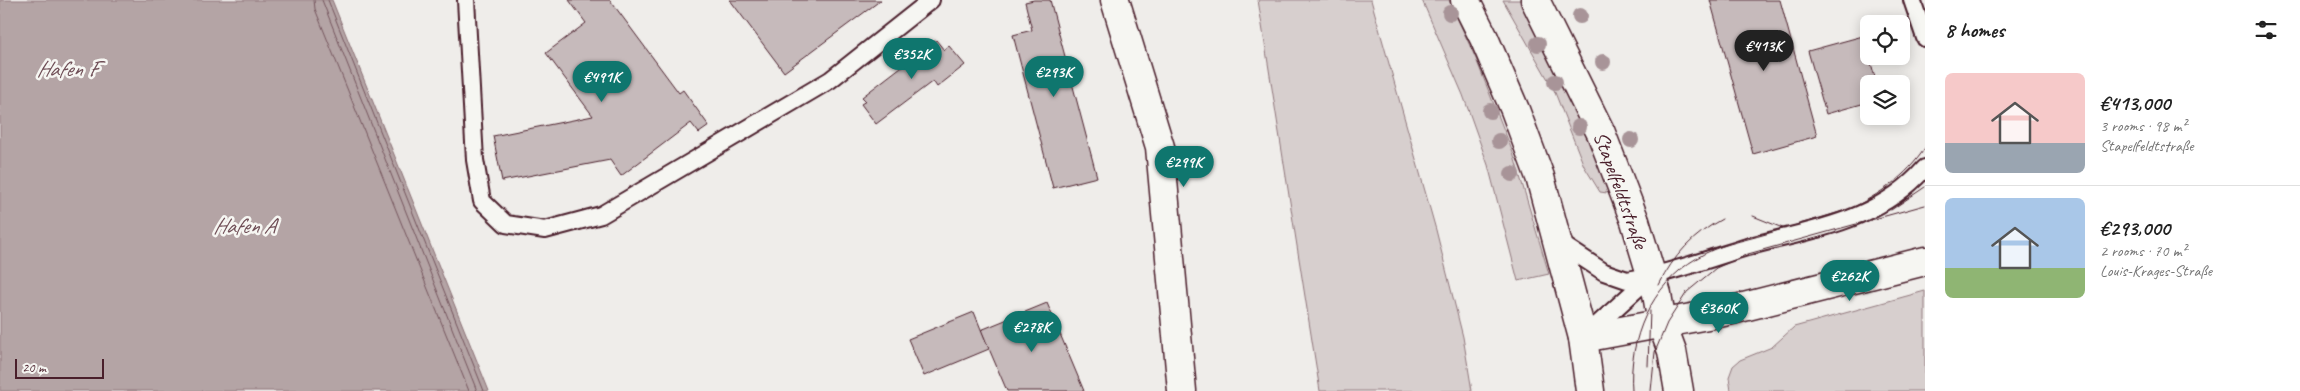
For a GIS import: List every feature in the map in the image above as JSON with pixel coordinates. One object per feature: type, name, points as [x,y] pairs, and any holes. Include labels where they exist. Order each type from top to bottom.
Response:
[{"type":"main road","points":[[1115,0],[1160,148],[1182,391]]},
{"type":"main road","points":[[1465,0],[1484,38],[1515,110],[1540,177],[1583,338],[1590,391]]},
{"type":"main road","name":"Stapelfeldtstraße","points":[[1535,0],[1601,133],[1635,221],[1652,276],[1662,324],[1672,351],[1679,391]]},
{"type":"main road","points":[[1583,338],[1724,312],[1925,262]]},
{"type":"lane","points":[[466,0],[475,160],[482,201],[506,224],[545,230],[601,216],[830,80],[931,0]]},
{"type":"lane","points":[[1912,0],[1925,38]]},
{"type":"lane","points":[[1557,241],[1604,272],[1627,280],[1652,276],[1821,228],[1877,208],[1910,185],[1925,168]]},
{"type":"lane","points":[[1583,338],[1652,276]]},
{"type":"shaded area","points":[[1258,0],[1371,0],[1436,230],[1463,337],[1472,391],[1320,391]]},
{"type":"shaded area","points":[[1422,0],[1449,0],[1476,59],[1513,153],[1549,274],[1518,281],[1488,165],[1463,95]]},
{"type":"shaded area","points":[[1503,0],[1525,0],[1589,136],[1609,188],[1607,193],[1600,192],[1584,166],[1554,90]]},
{"type":"shaded area","points":[[1925,291],[1925,391],[1731,391],[1729,377],[1733,366],[1740,360],[1772,347],[1794,327]]},
{"type":"water","name":"Hafen A","points":[[0,0],[332,0],[489,391],[0,391]]},
{"type":"building","points":[[569,0],[610,0],[679,93],[683,90],[709,126],[699,133],[691,123],[621,176],[610,160],[502,181],[493,136],[593,116],[546,53],[586,23]]},
{"type":"building","points":[[730,0],[881,0],[784,72]]},
{"type":"building","points":[[1050,0],[1097,177],[1053,188],[1013,35],[1032,30],[1025,2]]},
{"type":"building","points":[[1710,0],[1780,0],[1817,136],[1753,154]]},
{"type":"building","points":[[1860,37],[1860,65],[1871,65],[1874,75],[1860,75],[1860,105],[1826,114],[1808,51]]},
{"type":"building","points":[[936,40],[944,50],[949,46],[965,65],[937,87],[933,81],[876,124],[861,104],[866,101],[862,97]]},
{"type":"building","points":[[1047,303],[1084,391],[1007,391],[981,330]]},
{"type":"building","points":[[974,312],[989,349],[924,376],[908,339]]},
{"type":"tram line","points":[[1632,391],[1634,352],[1646,315],[1655,298],[1681,269],[1697,258],[1722,247],[1850,209],[1892,184],[1909,168],[1925,148]]},
{"type":"tram line","points":[[1891,210],[1925,187]]},
{"type":"tram line","points":[[1651,391],[1655,352],[1667,323],[1687,292],[1716,268],[1748,254],[1925,205]]},
{"type":"tram line","points":[[1753,216],[1785,229]]},
{"type":"tram line","points":[[1659,285],[1685,247],[1702,232],[1722,219]]},
{"type":"tram line","points":[[1648,366],[1650,311]]},
{"type":"water label","name":"Hafen F","points":[[67,68]]}]
